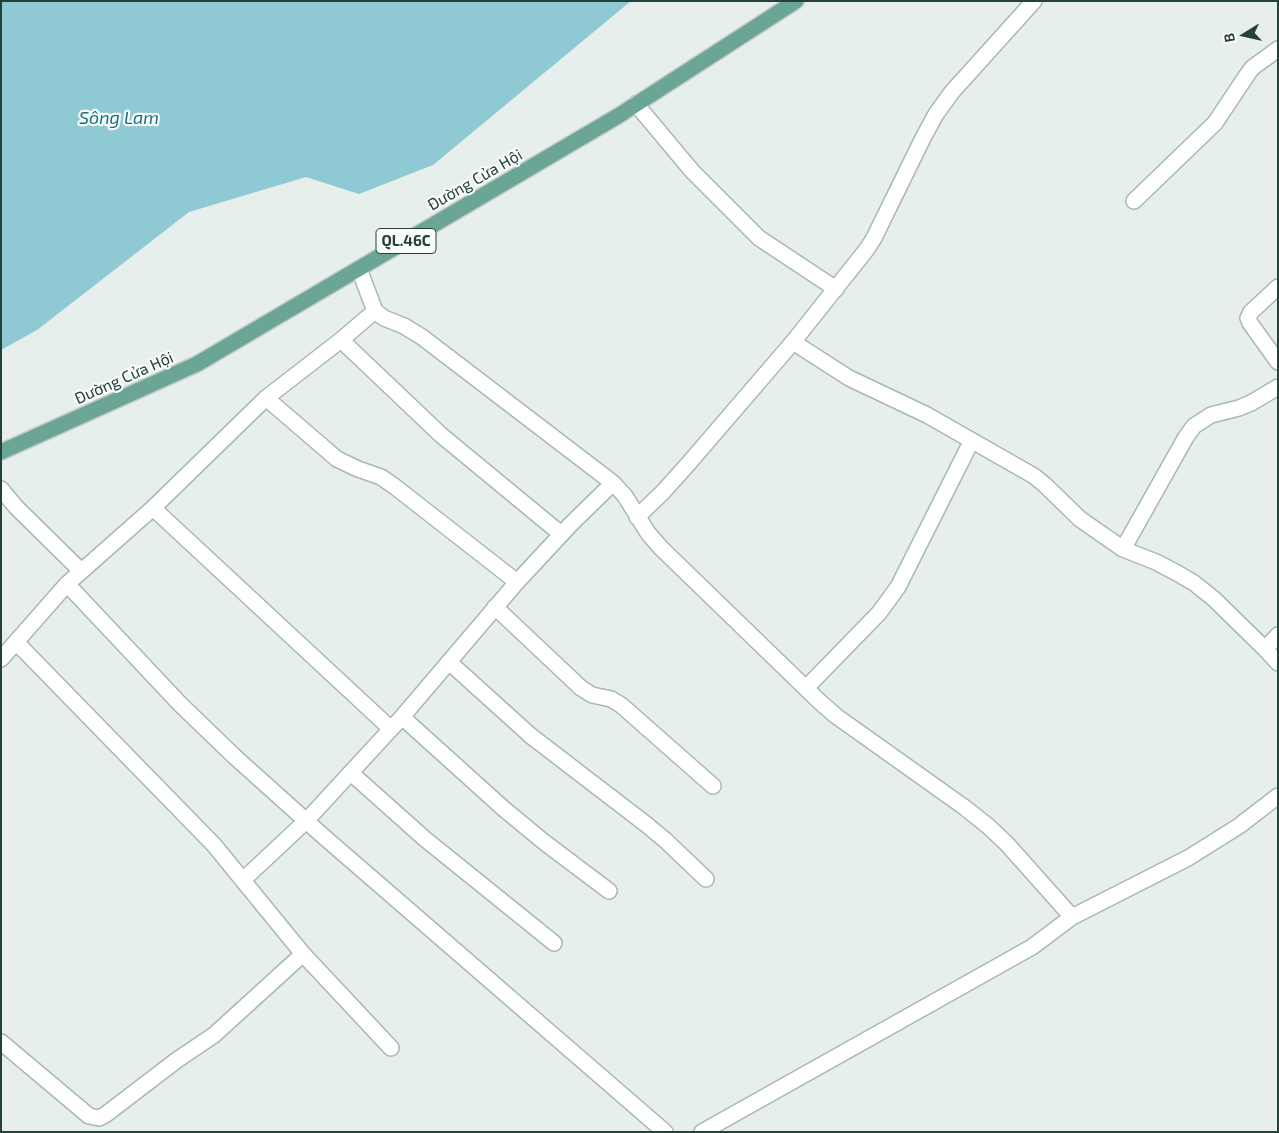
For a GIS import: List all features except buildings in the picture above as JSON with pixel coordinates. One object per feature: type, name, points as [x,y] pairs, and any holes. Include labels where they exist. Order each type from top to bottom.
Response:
[{"type":"main road","name":"Đường Cửa Hội","points":[[1,452],[197,364],[636,104],[796,1]]},
{"type":"street","points":[[638,517],[683,470],[793,342],[867,249],[936,114],[952,92],[1034,1]]},
{"type":"street","points":[[1134,200],[1216,123],[1252,68],[1278,49]]},
{"type":"street","points":[[636,104],[692,171],[759,238],[836,289]]},
{"type":"street","points":[[359,269],[375,311],[384,318],[404,326],[422,337],[613,483],[625,496],[648,533],[661,548],[806,688],[836,716],[964,806],[988,826],[1007,844],[1072,917]]},
{"type":"street","points":[[1278,287],[1251,312],[1248,318],[1278,362]]},
{"type":"street","points":[[1,659],[67,584],[153,508],[266,398],[375,311]]},
{"type":"street","points":[[340,340],[441,435],[561,534]]},
{"type":"street","points":[[793,342],[849,378],[927,415],[971,442],[1034,476],[1080,519],[1124,549],[1156,562],[1194,583],[1214,599],[1278,663]]},
{"type":"street","points":[[1124,549],[1194,426],[1212,415],[1250,403],[1278,387]]},
{"type":"street","points":[[266,398],[337,459],[381,477],[517,582]]},
{"type":"street","points":[[806,688],[879,614],[898,587],[971,442]]},
{"type":"street","points":[[243,880],[306,821],[402,717],[494,607],[561,534],[613,483]]},
{"type":"street","points":[[1,489],[16,508],[81,571]]},
{"type":"street","points":[[153,508],[391,729]]},
{"type":"street","points":[[67,584],[180,704],[242,763],[306,821],[665,1132]]},
{"type":"street","points":[[494,607],[581,688],[592,695],[611,699],[621,705],[713,786]]},
{"type":"street","points":[[1265,649],[1278,635]]},
{"type":"street","points":[[16,642],[214,845],[303,954],[391,1048]]},
{"type":"street","points":[[448,662],[531,736],[647,825],[706,878]]},
{"type":"street","points":[[402,717],[537,837],[609,892]]},
{"type":"street","points":[[350,773],[425,839],[554,943]]},
{"type":"street","points":[[702,1132],[1032,948],[1072,917],[1188,858],[1239,826],[1278,796]]},
{"type":"street","points":[[1,1042],[88,1116],[99,1118],[106,1115],[177,1060],[214,1035],[303,954]]},
{"type":"water","name":"Sông Lam","points":[[1,1],[631,1],[433,165],[359,194],[306,177],[189,212],[37,330],[1,350]]}]
